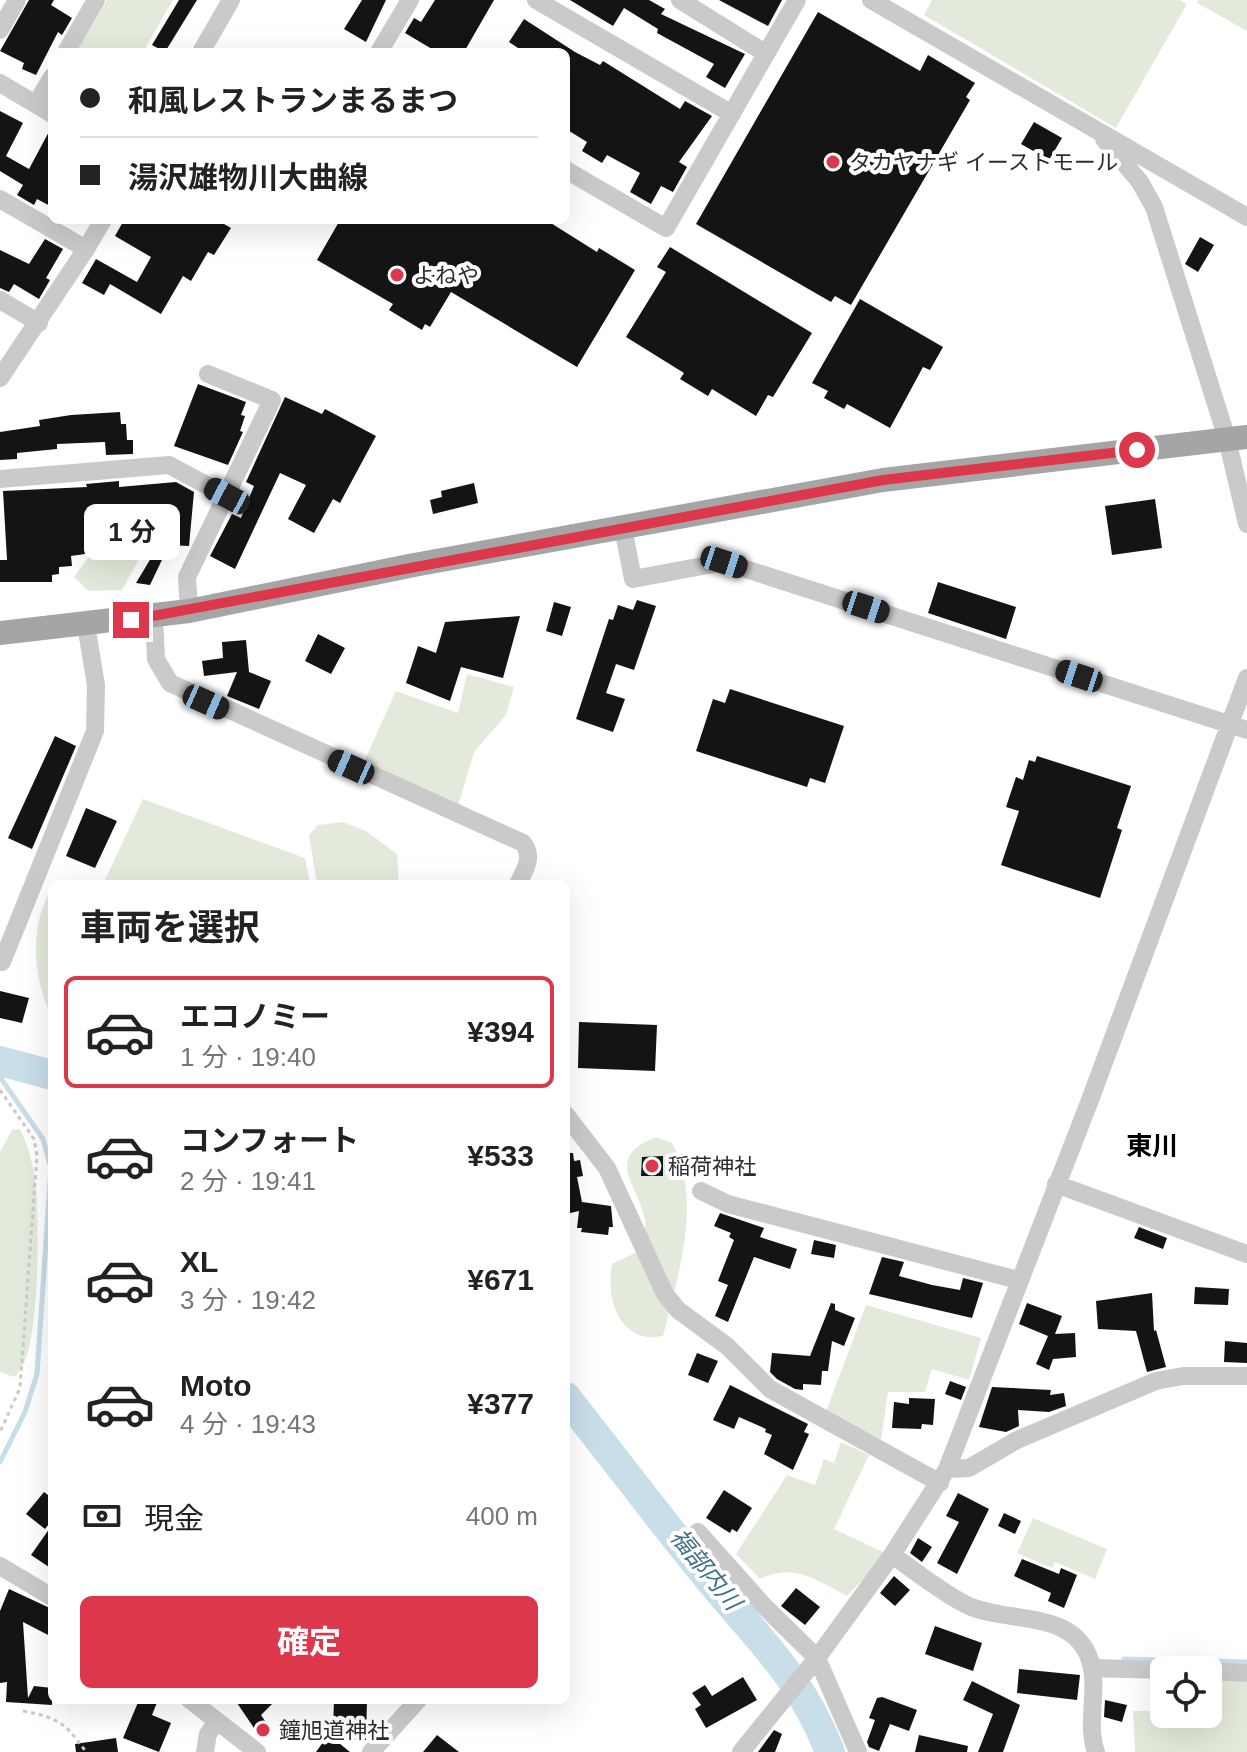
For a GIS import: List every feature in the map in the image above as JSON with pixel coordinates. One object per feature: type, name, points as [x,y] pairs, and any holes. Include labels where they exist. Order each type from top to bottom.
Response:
[{"type":"main road","points":[[0,633],[189,611],[414,565],[883,480],[1237,438]]},
{"type":"street","points":[[0,30],[17,0]]},
{"type":"street","points":[[68,48],[96,0]]},
{"type":"street","points":[[203,48],[231,0]]},
{"type":"street","points":[[381,48],[410,0]]},
{"type":"street","points":[[536,0],[732,114]]},
{"type":"street","points":[[680,0],[765,53]]},
{"type":"street","points":[[570,172],[666,228],[797,0]]},
{"type":"street","points":[[871,0],[1247,217]]},
{"type":"street","points":[[0,83],[44,109]]},
{"type":"street","points":[[1094,128],[1140,182],[1154,207],[1237,438],[1247,523]]},
{"type":"street","points":[[0,199],[86,249]]},
{"type":"street","points":[[0,378],[39,323],[101,224]]},
{"type":"street","points":[[0,300],[39,323]]},
{"type":"street","points":[[189,611],[187,577],[272,400],[208,374]]},
{"type":"street","points":[[0,479],[169,465],[227,496]]},
{"type":"street","points":[[623,528],[633,579],[724,562],[1238,727]]},
{"type":"street","points":[[154,617],[156,659],[170,683],[523,843],[529,850],[529,860],[520,880]]},
{"type":"street","points":[[2,962],[95,731],[96,685],[86,625]]},
{"type":"street","points":[[741,1752],[892,1555],[943,1476],[1238,727],[1247,678]]},
{"type":"street","points":[[570,1120],[607,1168],[665,1294],[678,1310],[727,1346],[770,1389],[943,1476],[969,1468],[1017,1440],[1156,1381],[1183,1376],[1247,1376]]},
{"type":"street","points":[[1056,1184],[1247,1254]]},
{"type":"street","points":[[701,1191],[728,1204],[1018,1280]]},
{"type":"street","points":[[698,1532],[812,1662],[858,1752]]},
{"type":"street","points":[[892,1555],[970,1606],[987,1613],[1051,1624],[1069,1631],[1087,1653],[1092,1668],[1091,1725],[1096,1752]]},
{"type":"street","points":[[0,1566],[48,1595]]},
{"type":"street","points":[[1092,1668],[1150,1670]]},
{"type":"street","points":[[1222,1672],[1247,1673]]},
{"type":"street","points":[[195,1704],[257,1752]]},
{"type":"street","points":[[371,1752],[414,1704]]},
{"type":"street","points":[[205,1752],[208,1734],[217,1721]]},
{"type":"path","points":[[0,1090],[34,1139],[37,1155],[20,1388],[0,1432]]},
{"type":"path","points":[[23,1711],[54,1717],[66,1725],[86,1752]]},
{"type":"green space","points":[[107,0],[173,0],[145,48],[78,48]]},
{"type":"green space","points":[[932,0],[1180,0],[1187,4],[1116,128],[924,15]]},
{"type":"green space","points":[[1199,0],[1247,0],[1247,31],[1197,3]]},
{"type":"green space","points":[[118,516],[154,531],[122,590],[88,591],[74,577]]},
{"type":"green space","points":[[467,674],[514,687],[506,715],[474,752],[458,806],[363,764],[396,691],[458,713]]},
{"type":"green space","points":[[143,799],[305,858],[309,880],[105,880]]},
{"type":"green space","points":[[343,822],[366,831],[397,854],[399,880],[316,880],[309,835],[318,825]]},
{"type":"green space","points":[[48,895],[48,1008],[36,956],[42,910]]},
{"type":"green space","points":[[20,1129],[35,1181],[37,1259],[34,1320],[29,1346],[23,1366],[14,1377],[0,1372],[0,1152],[12,1130]]},
{"type":"green space","points":[[656,1137],[672,1143],[681,1165],[687,1213],[681,1264],[663,1336],[648,1337],[626,1326],[619,1316],[610,1278],[612,1264],[637,1252],[645,1229],[642,1208],[627,1163],[640,1145]]},
{"type":"green space","points":[[866,1305],[981,1338],[969,1380],[932,1369],[925,1392],[888,1392],[881,1440],[825,1414]]},
{"type":"green space","points":[[841,1442],[869,1455],[834,1529],[887,1554],[847,1596],[805,1575],[783,1572],[760,1579],[736,1554],[787,1475],[815,1485],[824,1459],[834,1463]]},
{"type":"green space","points":[[1033,1518],[1107,1549],[1095,1579],[1055,1562],[1052,1568],[1017,1553]]},
{"type":"green space","points":[[1222,1680],[1247,1681],[1247,1752],[1135,1752],[1133,1711],[1150,1711],[1150,1728],[1222,1728]]},
{"type":"building","points":[[29,0],[54,0],[51,5],[72,18],[62,35],[58,32],[36,75],[22,69],[24,63],[0,51]]},
{"type":"building","points":[[179,0],[197,0],[167,48],[152,45]]},
{"type":"building","points":[[362,0],[386,0],[366,42],[344,29]]},
{"type":"building","points":[[435,0],[494,0],[466,48],[430,48],[405,33],[414,18],[421,22]]},
{"type":"building","points":[[570,0],[649,0],[665,9],[661,14],[745,54],[725,88],[706,77],[714,64],[657,33],[658,29],[624,8],[613,26]]},
{"type":"building","points":[[719,0],[782,0],[768,26]]},
{"type":"building","name":"タカヤナギ イーストモール","points":[[818,12],[920,71],[928,55],[975,83],[966,97],[970,100],[851,305],[835,296],[831,302],[696,224]]},
{"type":"building","points":[[524,19],[569,48],[518,48],[509,42]]},
{"type":"building","points":[[570,49],[600,65],[603,61],[680,109],[685,101],[712,116],[679,162],[687,167],[673,192],[661,186],[651,204],[630,192],[640,173],[607,155],[602,163],[582,151],[587,142],[570,131]]},
{"type":"building","points":[[0,111],[23,123],[6,156],[29,169],[48,133],[48,205],[37,199],[34,205],[17,195],[23,185],[0,171]]},
{"type":"building","points":[[1034,122],[1062,138],[1049,160],[1021,144]]},
{"type":"building","points":[[122,224],[224,224],[231,228],[214,255],[208,252],[191,281],[183,276],[161,314],[110,284],[104,295],[82,283],[96,259],[137,282],[151,257],[115,236]]},
{"type":"building","points":[[338,224],[552,224],[597,252],[599,248],[635,270],[577,367],[451,292],[430,327],[425,324],[422,330],[389,310],[393,304],[317,260]]},
{"type":"building","points":[[1200,237],[1214,245],[1198,272],[1185,264]]},
{"type":"building","points":[[45,239],[63,249],[46,278],[50,280],[39,299],[14,284],[9,292],[0,288],[0,250],[29,264]]},
{"type":"building","points":[[670,247],[812,333],[773,397],[768,395],[756,416],[712,389],[708,396],[680,379],[684,373],[626,337],[666,272],[657,267]]},
{"type":"building","points":[[860,299],[943,347],[930,370],[923,367],[890,428],[847,404],[844,409],[824,398],[828,391],[812,383]]},
{"type":"building","points":[[198,384],[246,402],[241,415],[245,416],[240,431],[243,432],[228,465],[174,446]]},
{"type":"building","points":[[285,397],[322,414],[325,409],[376,436],[340,503],[333,499],[314,533],[288,519],[306,485],[280,473],[235,569],[210,556],[232,514],[241,518],[254,486],[246,482]]},
{"type":"building","points":[[120,412],[121,424],[126,424],[127,440],[133,440],[133,454],[106,455],[105,442],[57,444],[57,449],[17,453],[17,459],[0,460],[0,432],[40,426],[39,420]]},
{"type":"building","points":[[119,481],[119,487],[176,482],[194,492],[189,546],[169,545],[150,585],[136,583],[157,548],[161,509],[105,512],[107,528],[84,549],[85,554],[71,556],[72,566],[59,567],[59,574],[52,575],[52,582],[0,582],[0,560],[7,560],[3,491],[87,487],[86,484]]},
{"type":"building","points":[[474,483],[478,503],[433,514],[430,500],[442,497],[441,491]]},
{"type":"building","points":[[1155,499],[1162,548],[1112,555],[1105,506]]},
{"type":"building","points":[[938,582],[1016,607],[1006,639],[928,613]]},
{"type":"building","points":[[637,600],[656,606],[634,670],[616,664],[606,693],[625,699],[613,732],[576,719],[609,619],[613,620],[618,605],[633,610]]},
{"type":"building","points":[[554,602],[571,607],[562,636],[546,631]]},
{"type":"building","points":[[520,616],[503,678],[461,667],[450,701],[406,683],[418,646],[436,653],[445,622]]},
{"type":"building","points":[[318,634],[345,648],[331,674],[305,661]]},
{"type":"building","points":[[246,640],[249,672],[271,681],[259,709],[227,696],[237,672],[204,676],[202,661],[223,658],[222,642]]},
{"type":"building","points":[[730,689],[844,726],[825,783],[810,778],[807,787],[696,751],[713,699],[725,703]]},
{"type":"building","points":[[55,736],[76,746],[32,849],[8,838]]},
{"type":"building","points":[[1037,756],[1131,786],[1117,828],[1122,830],[1100,898],[1001,865],[1019,811],[1006,807],[1016,777],[1023,780],[1029,760],[1035,762]]},
{"type":"building","points":[[86,808],[117,821],[95,868],[66,856]]},
{"type":"building","points":[[0,991],[29,998],[22,1023],[0,1018]]},
{"type":"building","points":[[579,1022],[657,1025],[655,1071],[578,1068]]},
{"type":"building","points":[[570,1153],[573,1153],[574,1161],[580,1160],[583,1176],[577,1177],[582,1202],[611,1206],[613,1227],[609,1227],[608,1235],[581,1232],[582,1228],[577,1228],[579,1211],[570,1213]]},
{"type":"building","name":"稲荷神社","points":[[663,1156],[663,1176],[641,1176],[642,1157]]},
{"type":"building","points":[[720,1213],[764,1228],[760,1237],[797,1249],[790,1269],[754,1257],[728,1322],[715,1316],[728,1285],[718,1281],[734,1240],[729,1237],[731,1233],[714,1226]]},
{"type":"building","points":[[1139,1227],[1167,1238],[1163,1249],[1134,1238]]},
{"type":"building","points":[[814,1240],[836,1245],[834,1258],[811,1254]]},
{"type":"building","points":[[882,1257],[904,1262],[899,1276],[932,1285],[960,1290],[963,1278],[983,1283],[972,1318],[869,1294]]},
{"type":"building","points":[[1195,1287],[1229,1289],[1228,1305],[1194,1304]]},
{"type":"building","points":[[1152,1293],[1154,1331],[1166,1367],[1147,1372],[1136,1331],[1098,1329],[1096,1301]]},
{"type":"building","points":[[831,1303],[835,1304],[835,1310],[855,1318],[844,1346],[832,1341],[828,1371],[822,1371],[821,1385],[803,1384],[803,1390],[795,1389],[777,1379],[770,1372],[772,1353],[810,1356]]},
{"type":"building","points":[[1027,1303],[1062,1316],[1055,1334],[1075,1333],[1076,1357],[1053,1359],[1049,1370],[1036,1364],[1048,1336],[1019,1324]]},
{"type":"building","points":[[1225,1341],[1247,1343],[1247,1363],[1224,1362]]},
{"type":"building","points":[[697,1353],[718,1361],[708,1383],[688,1375]]},
{"type":"building","points":[[950,1381],[966,1387],[961,1400],[945,1394]]},
{"type":"building","points":[[730,1385],[808,1424],[804,1432],[809,1434],[793,1470],[764,1454],[772,1435],[765,1432],[766,1429],[739,1417],[734,1429],[713,1420]]},
{"type":"building","points":[[992,1387],[1051,1390],[1050,1395],[1064,1393],[1066,1406],[1049,1412],[1018,1410],[1019,1426],[1006,1432],[979,1427]]},
{"type":"building","points":[[909,1398],[935,1399],[933,1425],[922,1424],[921,1429],[892,1428],[894,1402],[909,1404]]},
{"type":"building","points":[[724,1490],[752,1508],[737,1532],[732,1529],[730,1533],[706,1518]]},
{"type":"building","points":[[44,1492],[48,1495],[48,1525],[45,1529],[26,1514]]},
{"type":"building","points":[[958,1493],[989,1509],[957,1574],[937,1563],[959,1522],[946,1516]]},
{"type":"building","points":[[1004,1513],[1021,1521],[1015,1534],[998,1526]]},
{"type":"building","points":[[48,1531],[48,1566],[31,1555]]},
{"type":"building","points":[[918,1538],[932,1547],[922,1562],[910,1553]]},
{"type":"building","points":[[1022,1559],[1059,1574],[1061,1568],[1077,1575],[1064,1608],[1048,1601],[1051,1593],[1014,1576]]},
{"type":"building","points":[[894,1576],[910,1590],[895,1606],[880,1593]]},
{"type":"building","points":[[796,1588],[820,1607],[805,1625],[781,1606]]},
{"type":"building","points":[[9,1589],[48,1607],[48,1635],[23,1622],[28,1698],[34,1686],[48,1688],[48,1704],[52,1705],[6,1702],[7,1682],[0,1683],[0,1611]]},
{"type":"building","points":[[935,1626],[982,1643],[973,1671],[925,1654]]},
{"type":"building","points":[[1019,1669],[1080,1675],[1077,1700],[1017,1693]]},
{"type":"building","points":[[743,1677],[757,1700],[706,1728],[695,1709],[701,1705],[692,1693],[705,1685],[712,1696]]},
{"type":"building","points":[[972,1681],[1020,1705],[1003,1752],[978,1752],[993,1714],[963,1700]]},
{"type":"building","points":[[877,1698],[917,1710],[909,1731],[890,1724],[879,1751],[869,1747],[867,1742],[875,1720],[869,1718]]},
{"type":"building","points":[[1105,1700],[1127,1705],[1122,1722],[1104,1717]]},
{"type":"building","points":[[137,1704],[156,1704],[152,1715],[171,1723],[159,1752],[123,1738]]},
{"type":"building","points":[[238,1704],[272,1704],[261,1715],[271,1730],[260,1737]]},
{"type":"building","points":[[334,1704],[367,1704],[366,1740],[334,1739],[350,1752],[316,1752],[333,1728]]},
{"type":"building","points":[[774,1730],[782,1734],[775,1752],[758,1752]]},
{"type":"building","points":[[437,1735],[459,1752],[423,1752]]},
{"type":"building","points":[[919,1735],[968,1746],[967,1752],[915,1752]]},
{"type":"building","points":[[116,1738],[118,1752],[76,1752],[75,1744]]},
{"type":"waterway","name":"福部内川","points":[[0,1061],[48,1074]]},
{"type":"waterway","points":[[0,1077],[43,1139],[48,1157]]},
{"type":"waterway","points":[[0,1462],[25,1412],[37,1374],[48,1212]]},
{"type":"waterway","name":"福部内川","points":[[570,1402],[792,1680],[830,1752]]},
{"type":"waterway","points":[[1124,1659],[1247,1662]]},
{"type":"place","name":"タカヤナギ イーストモール","points":[[833,162]]},
{"type":"place","name":"よねや","points":[[397,275]]},
{"type":"place","name":"稲荷神社","points":[[652,1166]]},
{"type":"place","name":"鐘旭道神社","points":[[263,1730]]},
{"type":"district","name":"東川","points":[[1152,1146]]},
{"type":"route","points":[[131,620],[883,480],[1137,450]]}]
